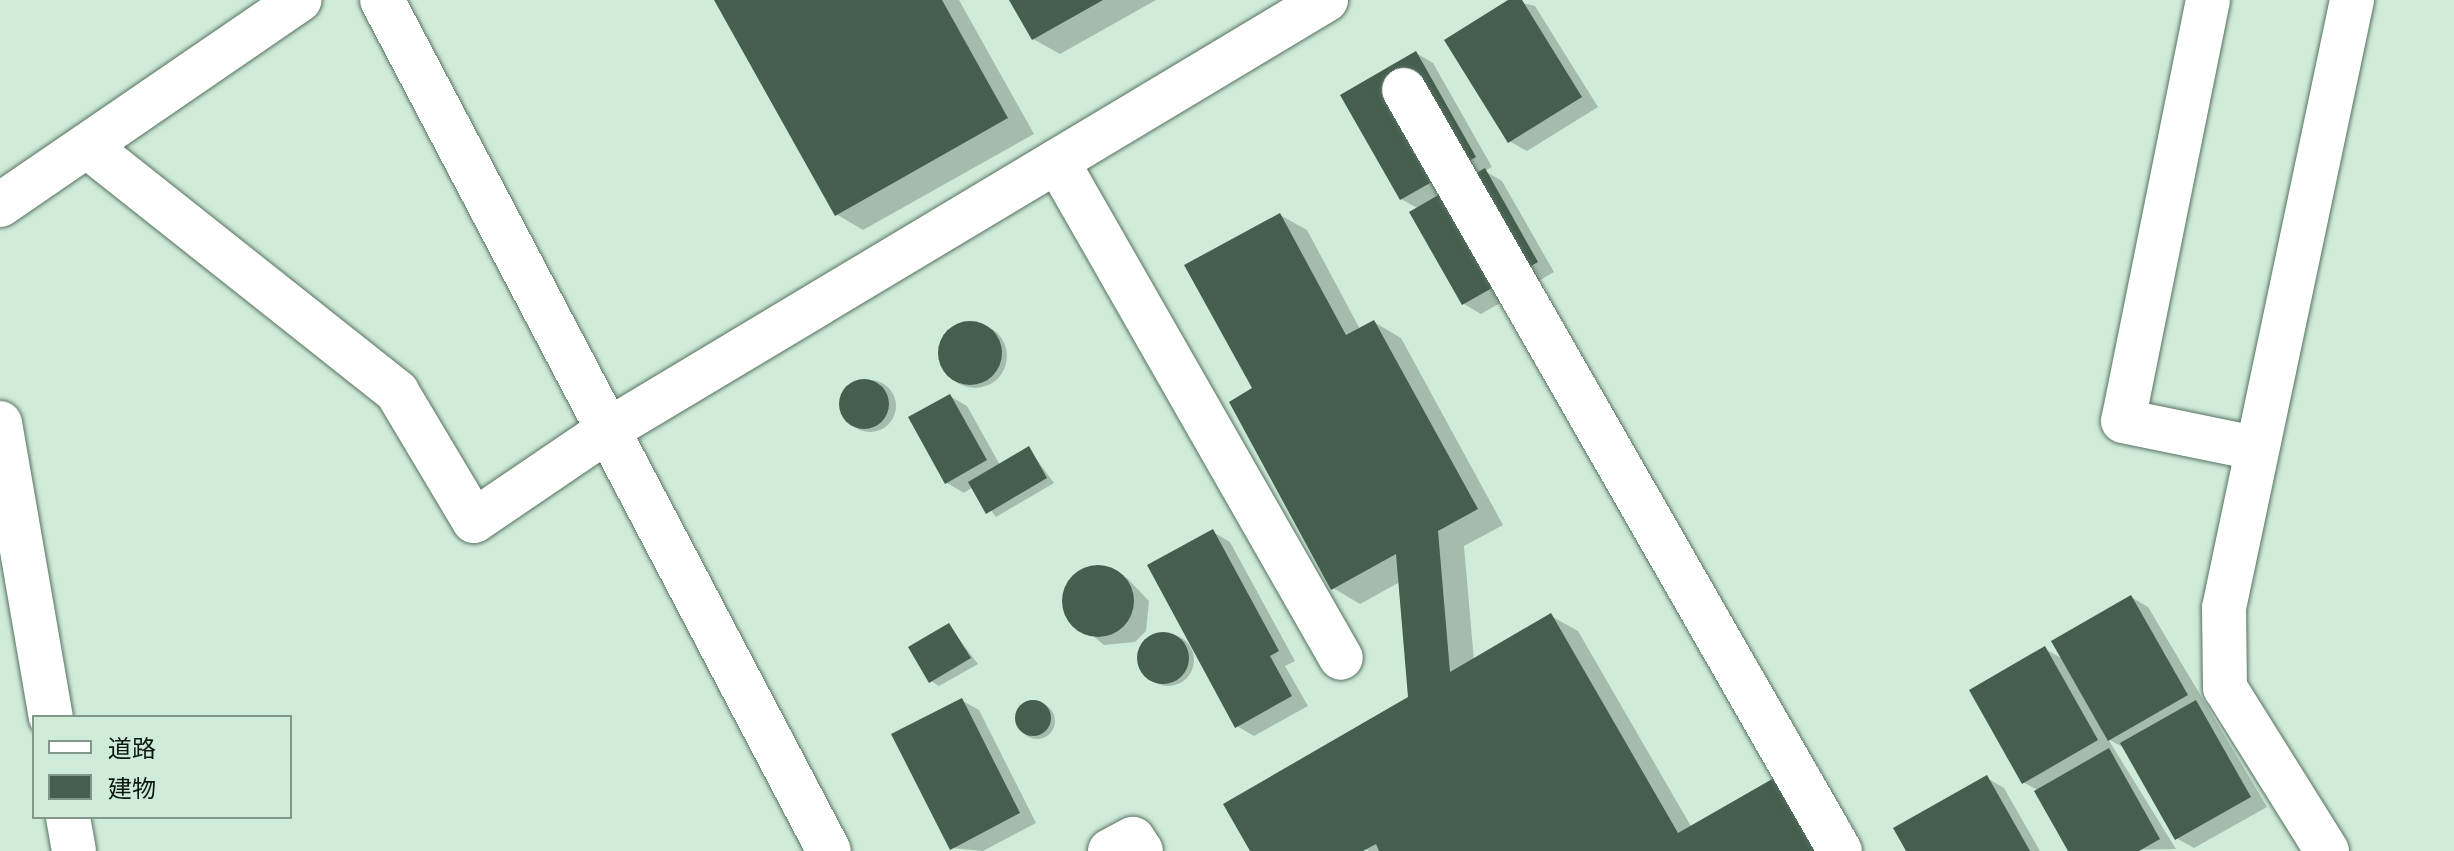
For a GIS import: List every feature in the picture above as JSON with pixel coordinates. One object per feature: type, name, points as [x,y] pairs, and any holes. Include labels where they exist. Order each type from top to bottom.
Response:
[{"type":"lane","points":[[0,205],[299,0]]},
{"type":"lane","points":[[382,0],[829,851]]},
{"type":"lane","points":[[87,146],[397,392],[474,521],[608,430],[1326,0]]},
{"type":"lane","points":[[2208,0],[2123,421],[2255,448]]},
{"type":"lane","points":[[2327,851],[2225,688],[2224,608],[2255,448],[2352,0]]},
{"type":"lane","points":[[1404,90],[1840,851]]},
{"type":"lane","points":[[1057,161],[1341,658]]},
{"type":"lane","points":[[0,423],[51,715]]},
{"type":"lane","points":[[68,819],[74,851]]},
{"type":"lane","points":[[1110,851],[1133,839],[1141,851]]},
{"type":"building","points":[[714,0],[942,0],[1008,118],[835,216]]},
{"type":"building","points":[[1009,0],[1103,0],[1032,40]]},
{"type":"building","points":[[1508,0],[1522,0],[1582,97],[1508,143],[1444,40]]},
{"type":"building","points":[[1416,51],[1476,157],[1400,200],[1340,95]]},
{"type":"building","points":[[1485,168],[1538,262],[1462,305],[1409,212]]},
{"type":"building","points":[[1280,213],[1346,335],[1374,320],[1478,509],[1438,531],[1450,672],[1551,613],[1678,833],[1774,778],[1816,851],[1379,851],[1376,844],[1363,851],[1250,851],[1223,804],[1408,697],[1396,554],[1331,590],[1229,402],[1252,388],[1184,265]]},
{"type":"building","points":[[970,321],[982,323],[993,330],[1000,341],[1000,365],[993,376],[982,383],[970,385],[958,383],[947,376],[940,365],[938,353],[940,341],[947,330],[958,323]]},
{"type":"building","points":[[864,379],[882,386],[889,404],[882,422],[864,429],[846,422],[839,404],[846,386]]},
{"type":"building","points":[[950,394],[987,460],[945,484],[908,417]]},
{"type":"building","points":[[1029,446],[1047,478],[986,514],[968,482]]},
{"type":"building","points":[[1213,529],[1279,651],[1270,656],[1292,696],[1235,728],[1147,565]]},
{"type":"building","points":[[1105,565],[1124,575],[1132,587],[1132,615],[1124,627],[1112,635],[1091,637],[1072,627],[1064,615],[1062,594],[1072,575],[1084,567]]},
{"type":"building","points":[[2131,595],[2188,695],[2108,741],[2051,641]]},
{"type":"building","points":[[949,623],[971,658],[929,683],[908,647]]},
{"type":"building","points":[[1163,632],[1181,640],[1189,658],[1181,676],[1163,684],[1145,676],[1137,658],[1145,640]]},
{"type":"building","points":[[2045,646],[2098,740],[2022,784],[1969,690]]},
{"type":"building","points":[[962,698],[1020,813],[950,850],[891,734]]},
{"type":"building","points":[[1033,700],[1046,705],[1051,718],[1046,731],[1033,736],[1020,731],[1015,718],[1020,705]]},
{"type":"building","points":[[2196,700],[2251,797],[2175,840],[2120,743]]},
{"type":"building","points":[[2109,748],[2160,839],[2139,851],[2068,851],[2034,791]]},
{"type":"building","points":[[1987,775],[2030,851],[1906,851],[1893,828]]}]
